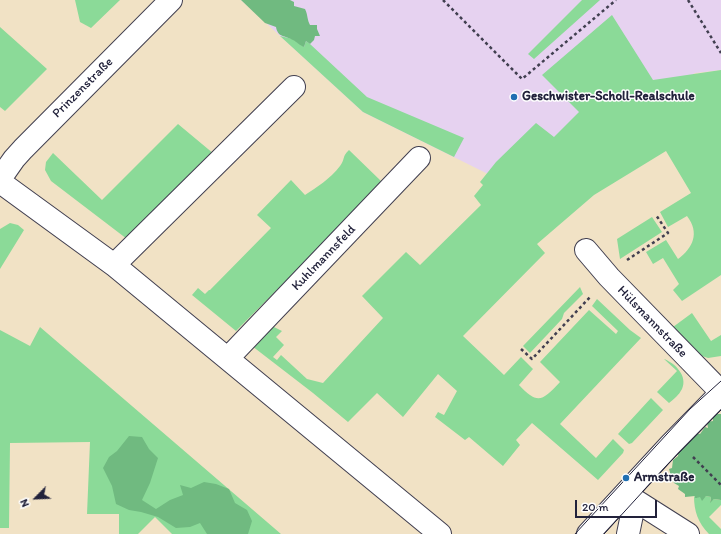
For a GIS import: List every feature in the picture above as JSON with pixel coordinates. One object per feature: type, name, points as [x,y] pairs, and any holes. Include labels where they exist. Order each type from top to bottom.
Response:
[{"type":"street","name":"Prinzenstraße","points":[[0,181],[22,149],[171,0]]},
{"type":"street","points":[[114,266],[294,87]]},
{"type":"street","name":"Kuhlmannsfeld","points":[[228,358],[419,158]]},
{"type":"street","points":[[0,181],[114,266],[228,358],[440,534]]},
{"type":"street","name":"Hülsmannstraße","points":[[586,250],[609,278],[721,393],[675,440],[630,497],[588,534]]},
{"type":"street","points":[[628,534],[630,497],[688,534]]},
{"type":"path","points":[[443,0],[522,79],[616,0]]},
{"type":"path","points":[[688,0],[721,53]]},
{"type":"path","points":[[521,349],[532,359],[622,263],[668,233],[656,214]]},
{"type":"path","points":[[675,440],[721,485]]},
{"type":"shaded area","name":"Geschwister-Scholl-Realschule","points":[[241,0],[721,0],[721,70],[695,73],[535,194],[488,174],[363,112]]},
{"type":"green space","points":[[75,0],[120,0],[91,28],[80,22]]},
{"type":"green space","points":[[241,0],[290,0],[294,2],[294,6],[305,9],[310,25],[317,25],[320,36],[315,36],[314,40],[310,44],[306,41],[304,47],[290,38],[280,35],[276,27],[265,23]]},
{"type":"green space","points":[[582,0],[600,0],[534,59],[528,54]]},
{"type":"green space","points":[[612,15],[653,80],[721,70],[721,275],[682,301],[673,290],[679,284],[663,258],[653,264],[646,252],[666,240],[678,259],[688,250],[693,240],[693,228],[687,216],[668,227],[660,212],[691,193],[666,151],[594,195],[537,244],[545,253],[463,336],[504,375],[521,357],[533,369],[519,385],[531,396],[536,398],[544,397],[560,382],[540,362],[589,310],[616,334],[618,331],[592,306],[597,299],[630,330],[641,338],[560,424],[596,458],[613,439],[624,450],[623,453],[598,480],[532,423],[516,440],[520,445],[503,466],[469,437],[465,440],[435,417],[438,412],[444,415],[457,391],[438,374],[403,417],[377,393],[348,422],[252,346],[270,325],[282,331],[276,337],[284,345],[273,357],[277,360],[281,355],[307,379],[323,383],[383,318],[362,296],[406,252],[420,265],[481,205],[474,196],[483,185],[480,182],[496,162],[536,123],[554,137],[579,112],[542,75]]},
{"type":"green space","points":[[0,27],[47,69],[5,111],[0,107]]},
{"type":"green space","points":[[280,36],[293,39],[304,47],[306,41],[367,97],[464,138],[454,157],[363,112]]},
{"type":"green space","points":[[178,124],[214,154],[127,239],[51,181],[45,170],[46,162],[53,153],[102,200]]},
{"type":"green space","points":[[349,150],[381,181],[382,184],[236,331],[192,295],[198,288],[205,294],[210,290],[271,228],[257,215],[291,180],[305,195],[336,171],[342,164],[345,154]]},
{"type":"green space","points":[[652,217],[662,232],[620,259],[617,239]]},
{"type":"green space","points":[[10,223],[18,225],[24,230],[0,269],[0,229]]},
{"type":"green space","points":[[580,287],[583,294],[564,313],[562,319],[530,353],[523,346]]},
{"type":"green space","points":[[692,313],[711,341],[721,335],[721,356],[708,358],[702,356],[673,327]]},
{"type":"green space","points":[[40,327],[281,534],[172,534],[155,517],[138,534],[119,534],[119,514],[87,514],[90,442],[10,443],[9,528],[0,528],[0,330],[30,346]]},
{"type":"green space","points":[[664,359],[676,367],[683,379],[681,391],[669,403],[657,392],[677,371]]},
{"type":"green space","points":[[651,398],[663,410],[632,443],[629,444],[618,434]]},
{"type":"green space","points":[[715,414],[721,414],[721,500],[714,499],[710,503],[711,497],[706,496],[702,501],[700,497],[685,497],[685,494],[678,489],[679,486],[674,483],[674,478],[671,476],[669,469],[672,468],[673,460],[678,456],[679,448],[685,447],[687,438],[692,433],[700,434],[705,427],[708,428],[707,422],[713,421],[713,416]]},
{"type":"green space","points":[[129,436],[142,437],[149,449],[158,458],[150,483],[142,500],[156,509],[170,500],[183,495],[180,485],[191,488],[204,482],[216,484],[229,489],[235,503],[247,510],[252,521],[248,534],[207,534],[200,523],[190,527],[176,528],[158,517],[129,510],[116,504],[112,486],[103,468],[109,457],[117,451]]},
{"type":"green space","points":[[694,496],[697,498],[700,496],[702,498],[706,496],[711,497],[710,502],[714,499],[721,499],[721,505],[709,517],[721,529],[721,534],[709,534],[702,526],[696,512]]},
{"type":"tram line","points":[[575,534],[690,409],[721,381]]},
{"type":"tram line","points":[[604,534],[667,465],[721,410]]},
{"type":"place","name":"Geschwister-Scholl-Realschule","points":[[514,97]]},
{"type":"place","name":"Armstraße","points":[[626,478]]}]
